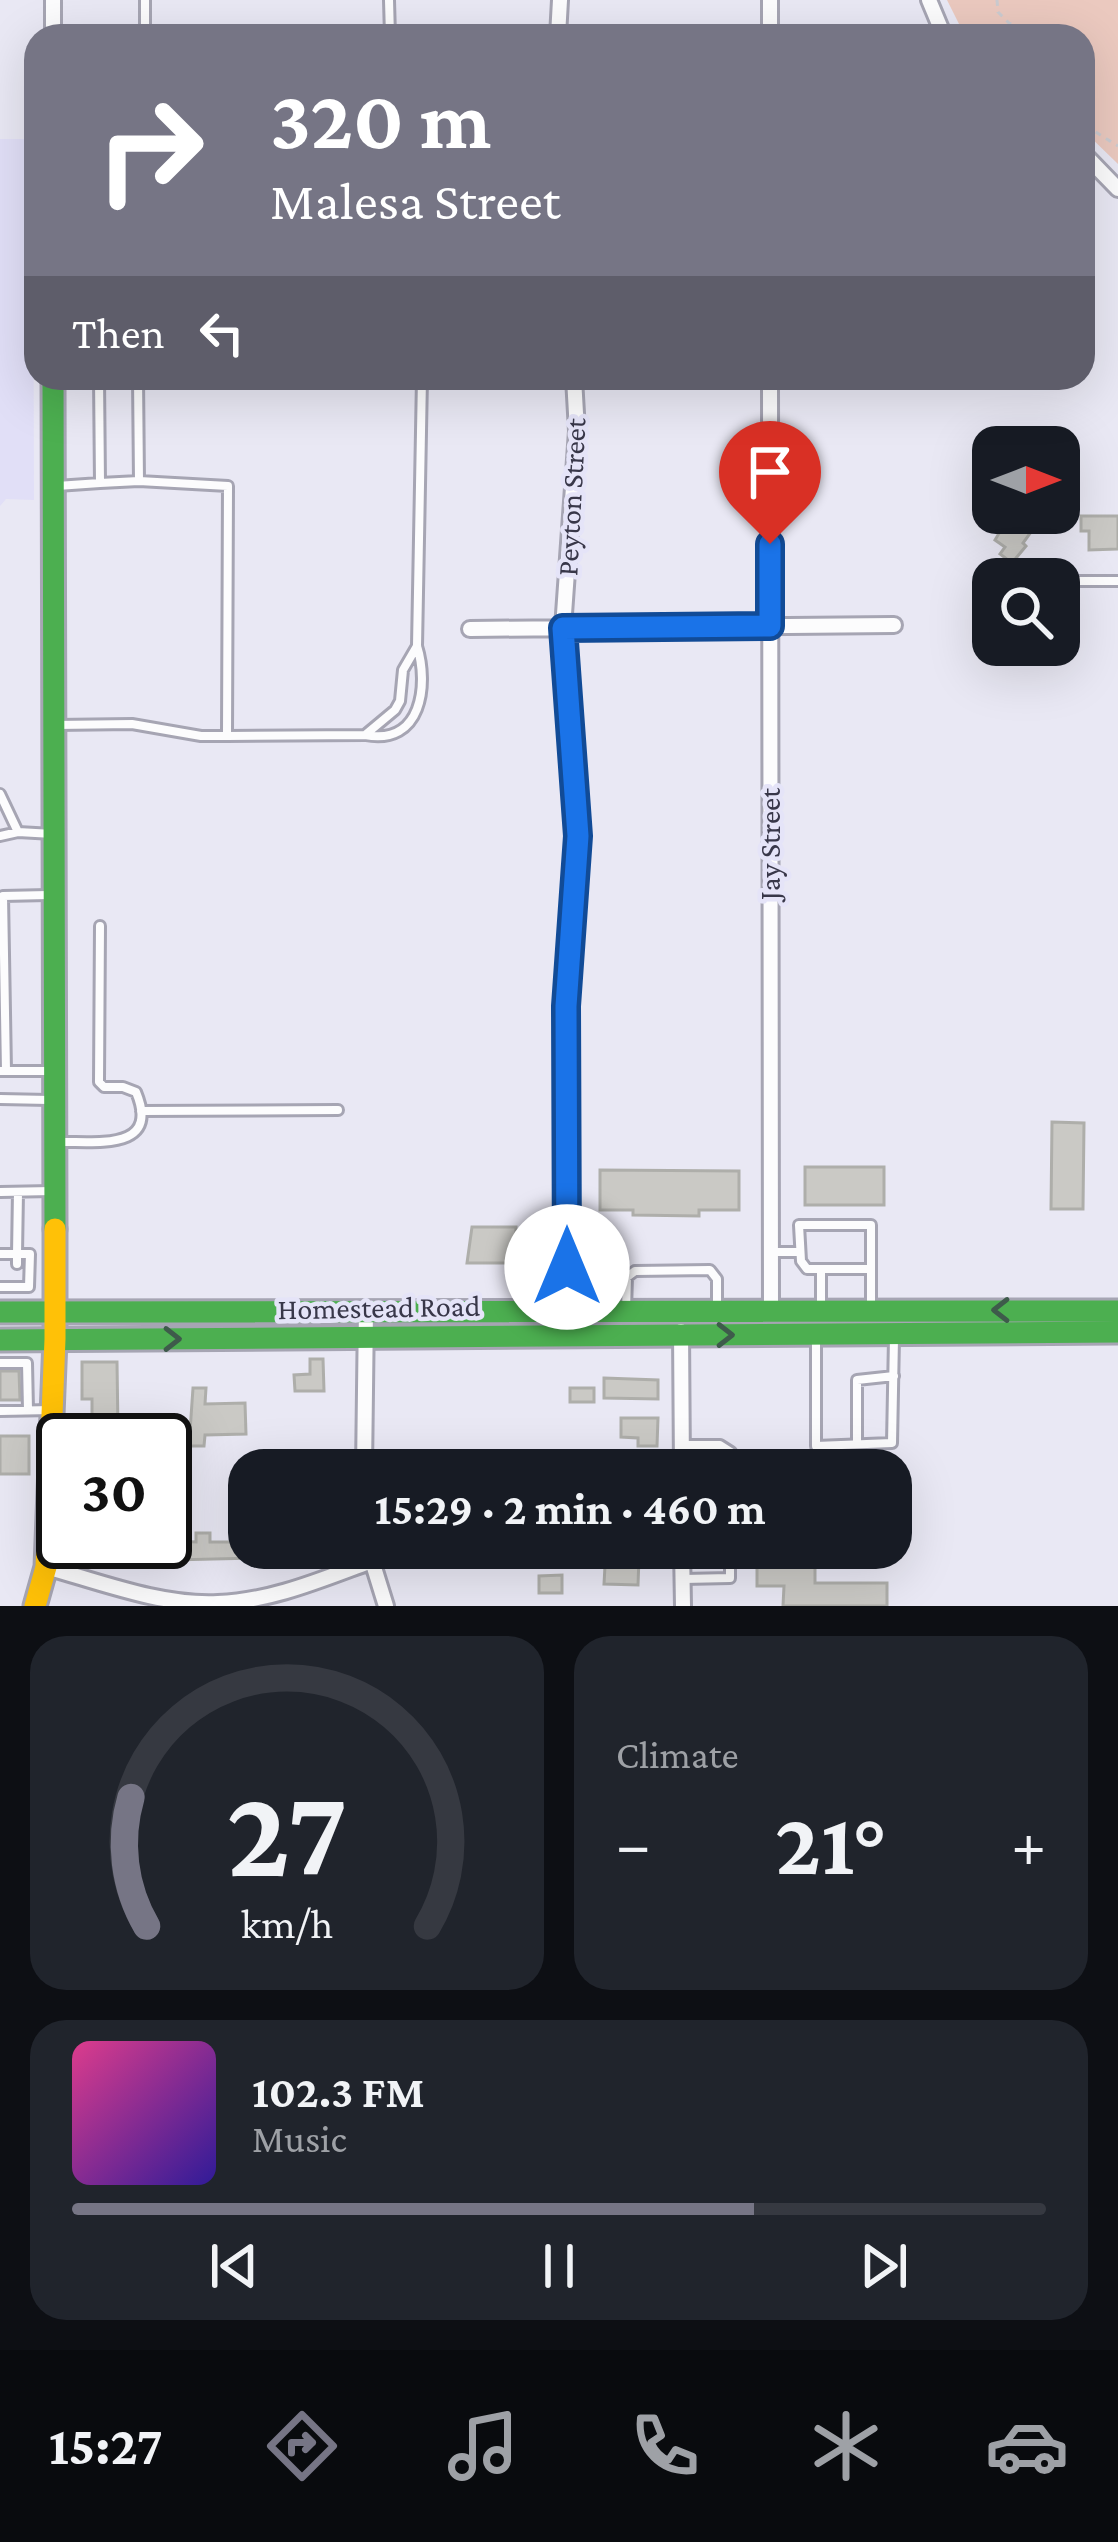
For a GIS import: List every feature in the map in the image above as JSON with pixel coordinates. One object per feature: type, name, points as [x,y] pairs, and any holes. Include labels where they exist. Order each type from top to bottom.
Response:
[{"type":"main road","points":[[53,390],[57,1071],[53,1413]]},
{"type":"main road","name":"Homestead Road","points":[[3,1312],[1118,1311]]},
{"type":"main road","name":"Homestead Road","points":[[0,1340],[1118,1332]]},
{"type":"main road","points":[[35,1606],[45,1569]]},
{"type":"street","points":[[1095,166],[1118,189]]},
{"type":"street","name":"Peyton Street","points":[[566,1335],[566,1006],[578,836],[563,628],[577,431],[575,390]]},
{"type":"street","name":"Jay Street","points":[[770,390],[771,1310]]},
{"type":"street","points":[[470,629],[894,625]]},
{"type":"street","points":[[364,1449],[366,1310]]},
{"type":"street","points":[[681,1311],[682,1449]]},
{"type":"street","points":[[54,1569],[215,1605],[293,1590],[339,1569]]},
{"type":"street","points":[[374,1569],[386,1606]]},
{"type":"street","points":[[682,1569],[682,1606]]},
{"type":"lane","points":[[100,390],[100,483]]},
{"type":"lane","points":[[138,390],[139,481]]},
{"type":"lane","points":[[54,725],[132,724],[201,736],[373,737],[395,732],[410,721],[422,702],[424,670],[417,646],[422,390]]},
{"type":"lane","points":[[54,486],[139,481],[228,486],[227,736]]},
{"type":"lane","points":[[1080,581],[1118,580]]},
{"type":"lane","points":[[365,735],[395,710],[403,670],[417,646]]},
{"type":"lane","points":[[0,794],[18,832]]},
{"type":"lane","points":[[0,836],[55,834]]},
{"type":"lane","points":[[55,894],[3,896],[3,1071],[57,1071]]},
{"type":"lane","points":[[56,1142],[123,1141],[136,1133],[141,1112],[136,1092],[99,1082],[100,926]]},
{"type":"lane","points":[[0,1099],[56,1100]]},
{"type":"lane","points":[[141,1112],[338,1110]]},
{"type":"lane","points":[[0,1192],[56,1191]]},
{"type":"lane","points":[[17,1259],[18,1192]]},
{"type":"lane","points":[[871,1269],[807,1269],[800,1252],[800,1226],[871,1225],[871,1269],[871,1310]]},
{"type":"lane","points":[[770,1252],[800,1252]]},
{"type":"lane","points":[[0,1264],[0,1254],[17,1259],[30,1254],[29,1287],[7,1284],[3,1312]]},
{"type":"lane","points":[[821,1269],[821,1310]]},
{"type":"lane","points":[[626,1311],[630,1273],[710,1270],[717,1279],[717,1311]]},
{"type":"lane","points":[[816,1335],[816,1446],[857,1446],[892,1443],[894,1333]]},
{"type":"lane","points":[[0,1363],[27,1363],[28,1410]]},
{"type":"lane","points":[[857,1446],[857,1380],[894,1376]]},
{"type":"lane","points":[[0,1411],[53,1410]]},
{"type":"lane","points":[[682,1445],[726,1449]]},
{"type":"lane","points":[[682,1579],[730,1578],[730,1569]]},
{"type":"path","points":[[997,0],[998,11],[1013,24]]},
{"type":"shaded area","points":[[947,0],[1118,0],[1118,164],[1095,142],[1095,24],[959,24]]},
{"type":"shaded area","points":[[0,139],[24,139],[24,390],[34,390],[34,500],[6,499],[0,506]]},
{"type":"building","points":[[1081,516],[1118,516],[1118,549],[1089,550],[1089,531],[1081,531]]},
{"type":"building","points":[[999,534],[1030,534],[1016,558],[1000,554],[1005,547],[995,540]]},
{"type":"building","points":[[1052,1122],[1084,1123],[1083,1209],[1051,1209]]},
{"type":"building","points":[[805,1167],[884,1167],[884,1205],[805,1205]]},
{"type":"building","points":[[600,1170],[739,1171],[739,1210],[699,1210],[699,1216],[600,1210]]},
{"type":"building","points":[[472,1227],[516,1227],[515,1263],[467,1263]]},
{"type":"building","points":[[310,1359],[323,1359],[324,1391],[295,1391],[294,1375],[310,1374]]},
{"type":"building","points":[[82,1362],[117,1362],[118,1413],[92,1413],[92,1399],[82,1399]]},
{"type":"building","points":[[0,1371],[19,1371],[20,1400],[0,1400]]},
{"type":"building","points":[[604,1378],[658,1380],[658,1399],[604,1398]]},
{"type":"building","points":[[193,1388],[206,1388],[205,1404],[245,1403],[246,1434],[205,1435],[204,1446],[192,1446]]},
{"type":"building","points":[[570,1388],[594,1388],[594,1402],[570,1402]]},
{"type":"building","points":[[621,1418],[658,1418],[657,1446],[638,1446],[638,1438],[621,1437]]},
{"type":"building","points":[[0,1436],[29,1436],[29,1474],[0,1474]]},
{"type":"building","points":[[196,1533],[210,1533],[210,1542],[228,1542],[228,1559],[192,1560],[192,1542],[196,1542]]},
{"type":"building","points":[[605,1569],[639,1569],[638,1585],[604,1584]]},
{"type":"building","points":[[757,1569],[815,1569],[815,1583],[887,1583],[887,1606],[783,1606],[784,1586],[757,1586]]},
{"type":"building","points":[[562,1575],[562,1593],[539,1593],[539,1576]]},
{"type":"traffic: fast","points":[[53,390],[55,1229]]},
{"type":"traffic: fast","points":[[0,1312],[1118,1311]]},
{"type":"traffic: fast","points":[[0,1340],[1118,1332]]},
{"type":"traffic: slow","points":[[35,1606],[46,1567],[55,1229]]},
{"type":"route","points":[[567,1267],[566,1006],[578,836],[563,628],[770,626],[770,544]]}]
